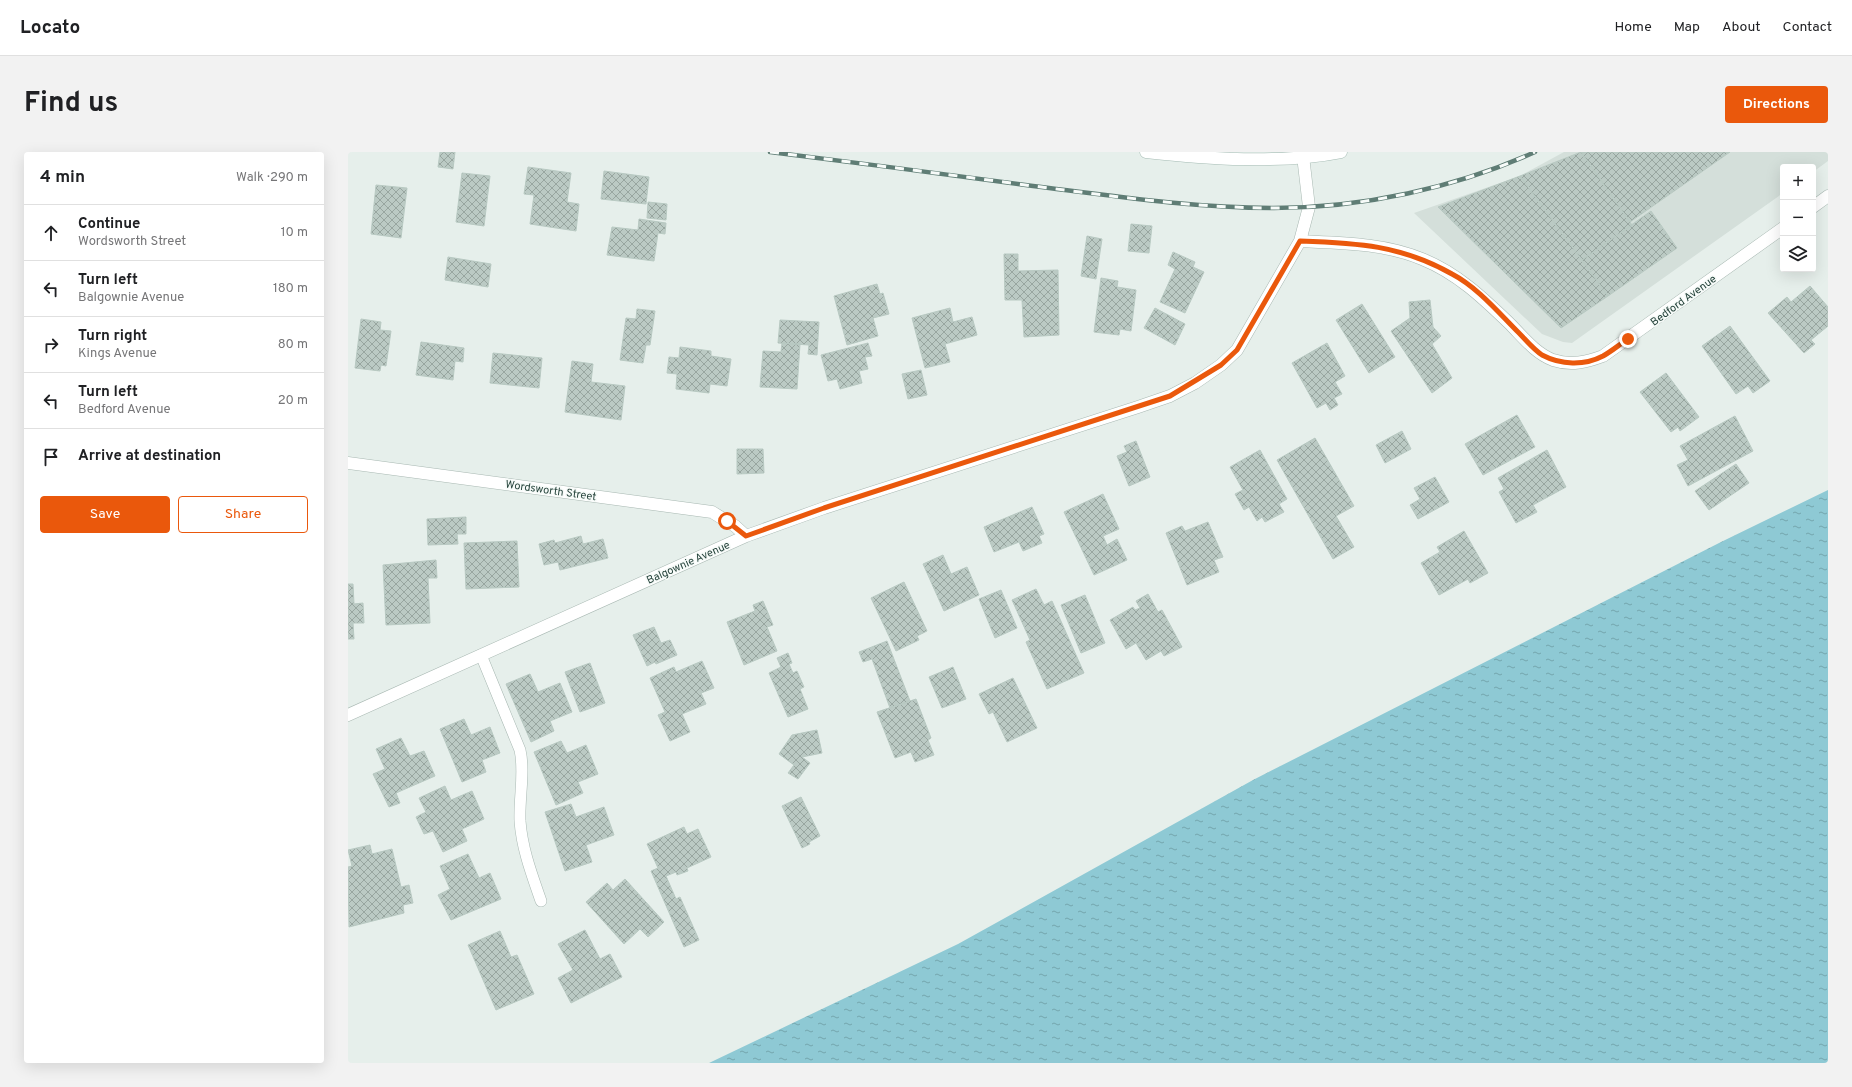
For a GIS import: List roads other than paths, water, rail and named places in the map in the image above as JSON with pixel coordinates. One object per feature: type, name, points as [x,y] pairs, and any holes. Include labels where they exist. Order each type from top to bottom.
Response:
[{"type":"street","points":[[1146,152],[1253,159],[1341,152]]},
{"type":"street","name":"Balgownie Avenue","points":[[348,715],[746,536],[824,508],[1170,396],[1221,365],[1237,350],[1300,241],[1309,207],[1303,156]]},
{"type":"street","points":[[1816,205],[1828,196]]},
{"type":"street","name":"Bedford Avenue","points":[[1300,241],[1349,243],[1380,247],[1422,259],[1454,274],[1475,291],[1541,354],[1555,360],[1573,363],[1588,362],[1603,356],[1780,230]]},
{"type":"street","name":"Wordsworth Street","points":[[348,463],[712,512],[735,526],[746,536]]},
{"type":"lane","points":[[481,655],[520,750],[522,764],[520,797],[522,838],[525,853],[541,901]]},
{"type":"water","points":[[1828,490],[1828,1063],[709,1063],[958,944],[1253,780],[1721,542]]},
{"type":"railway","points":[[770,152],[1153,201],[1213,206],[1274,208],[1341,204],[1408,194],[1473,176],[1535,152]]}]
